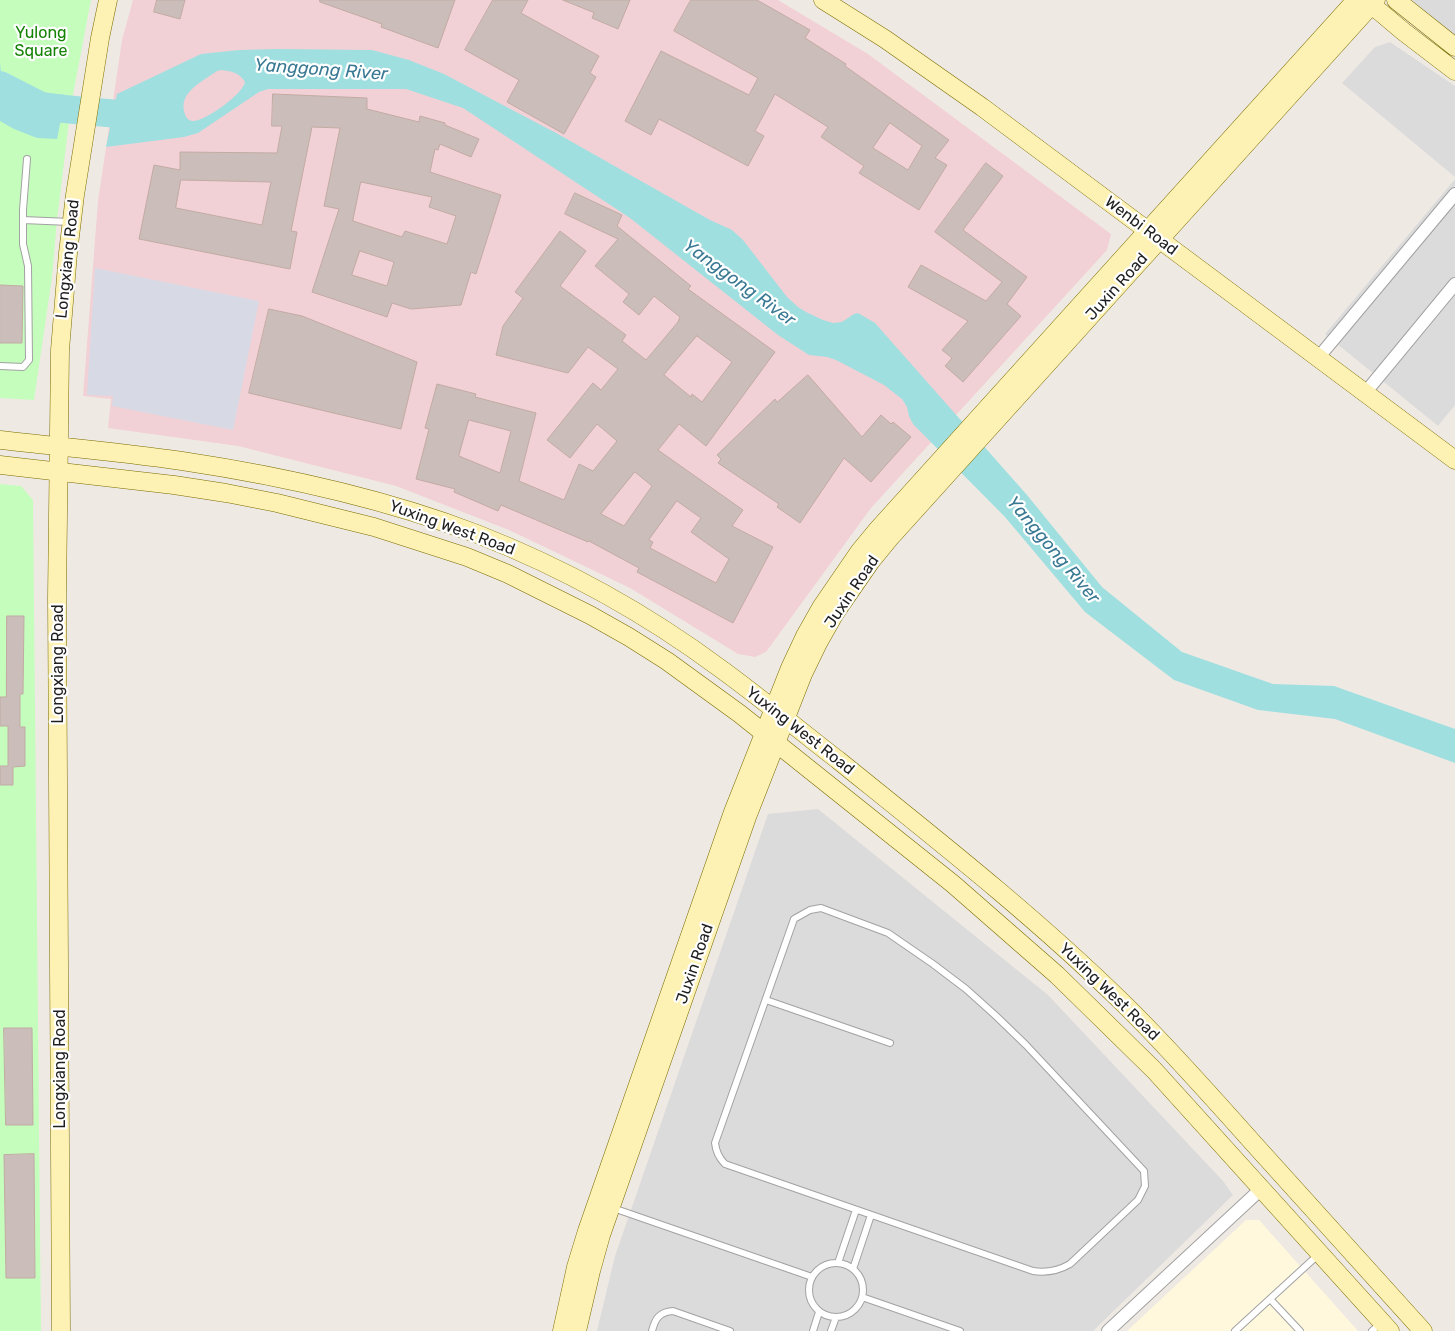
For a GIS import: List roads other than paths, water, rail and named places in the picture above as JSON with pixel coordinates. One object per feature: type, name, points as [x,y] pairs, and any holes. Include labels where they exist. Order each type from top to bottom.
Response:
[{"type":"main road","name":"Longxiang Road","points":[[61,1331],[58,617],[60,350],[71,222],[82,146],[108,0]]},
{"type":"main road","name":"Wenbi Road","points":[[822,0],[934,72],[1455,460]]},
{"type":"main road","points":[[1396,0],[1455,47]]},
{"type":"main road","name":"Juxin Road","points":[[562,1331],[576,1267],[587,1231],[711,874],[779,714],[790,668],[822,606],[878,529],[946,465],[1367,1]]},
{"type":"main road","points":[[1367,1],[1455,71]]},
{"type":"main road","name":"Yuxing West Road","points":[[0,440],[177,460],[282,478],[381,503],[476,534],[519,552],[561,571],[642,616],[718,667],[779,714],[969,865],[1030,917],[1124,1004],[1172,1053],[1423,1331]]},
{"type":"main road","name":"Yuxing West Road","points":[[0,465],[174,485],[277,503],[374,527],[467,557],[549,594],[629,637],[696,682],[769,738],[953,884],[1057,975],[1154,1070],[1319,1254],[1381,1328]]},
{"type":"main road","name":"Juxin Road","points":[[577,1331],[601,1235],[725,878],[769,738]]},
{"type":"street","points":[[1318,358],[1455,194]]},
{"type":"street","points":[[1365,392],[1455,284]]},
{"type":"street","points":[[1108,1331],[1261,1189]]},
{"type":"lane","points":[[0,366],[23,367],[29,360],[28,266],[23,244],[27,159]]},
{"type":"lane","points":[[23,220],[71,222]]},
{"type":"lane","points":[[821,908],[888,933],[966,989],[1026,1045],[1144,1171],[1145,1178],[1145,1186],[1138,1200],[1070,1264],[1049,1272],[1034,1271],[856,1210],[725,1164],[718,1156],[716,1143],[794,919],[804,912],[821,908]]},
{"type":"lane","points":[[766,1000],[890,1043]]},
{"type":"lane","points":[[611,1207],[812,1278]]},
{"type":"lane","points":[[838,1263],[856,1210]]},
{"type":"lane","points":[[852,1269],[871,1215]]},
{"type":"lane","points":[[1235,1331],[1319,1254]]},
{"type":"lane","points":[[838,1263],[846,1265],[858,1274],[862,1282],[862,1297],[859,1304],[848,1314],[836,1317],[826,1316],[814,1306],[809,1292],[809,1284],[812,1278],[816,1271],[823,1266],[838,1263]]},
{"type":"lane","points":[[862,1297],[960,1331]]},
{"type":"lane","points":[[1270,1298],[1300,1331]]},
{"type":"lane","points":[[652,1331],[658,1316],[673,1311],[730,1331]]},
{"type":"lane","points":[[813,1331],[819,1312]]},
{"type":"lane","points":[[831,1331],[836,1317]]},
{"type":"water","points":[[239,50],[372,50],[409,60],[444,74],[558,134],[710,220],[732,230],[743,240],[787,297],[798,307],[833,323],[842,322],[858,313],[875,323],[1027,495],[1102,587],[1182,652],[1273,684],[1334,686],[1455,729],[1455,763],[1335,719],[1258,710],[1174,680],[1085,612],[1005,517],[913,424],[902,399],[884,385],[836,360],[809,355],[778,335],[630,218],[463,108],[406,89],[268,89],[259,92],[198,133],[184,137],[106,147],[117,94],[201,54]],"holes":[[[221,70],[241,76],[245,82],[243,87],[231,100],[215,112],[199,120],[189,120],[185,115],[184,107],[188,94],[199,83]]]},
{"type":"water","points":[[0,63],[2,81],[25,89],[66,95],[57,139],[37,138],[0,121]]},
{"type":"waterway","name":"Yanggong River","points":[[0,85],[43,107],[118,114],[147,98]]},
{"type":"park label","name":"Yulong Square","points":[[41,42]]}]
